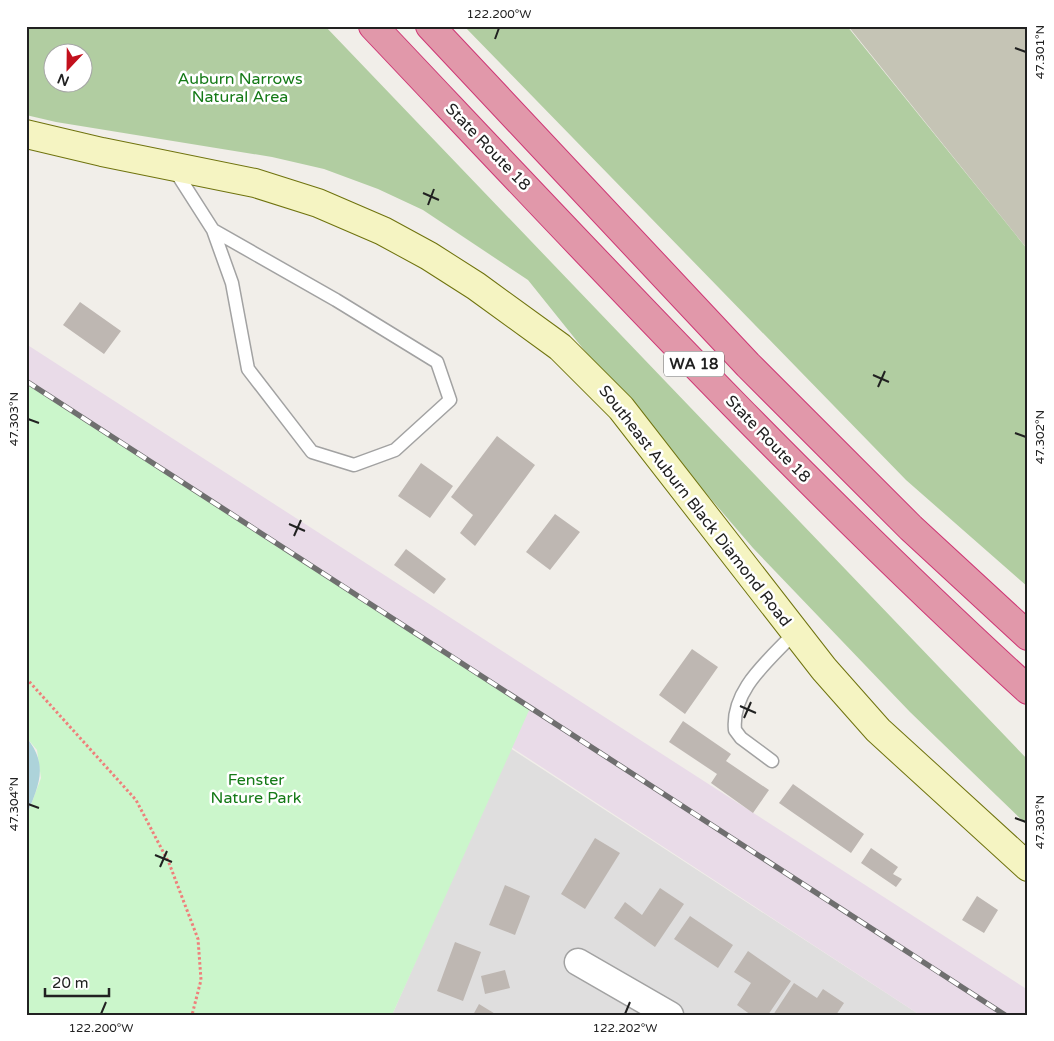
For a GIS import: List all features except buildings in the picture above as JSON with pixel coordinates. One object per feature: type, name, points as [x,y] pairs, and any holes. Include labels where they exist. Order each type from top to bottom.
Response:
[{"type":"highway","name":"State Route 18","points":[[373,26],[773,445],[864,536],[1028,690]]},
{"type":"highway","name":"WA 18","points":[[430,26],[748,366],[911,528],[1028,636]]},
{"type":"main road","name":"Southeast Auburn Black Diamond Road","points":[[26,134],[102,152],[255,183],[318,203],[383,232],[429,256],[476,286],[560,347],[622,408],[824,669],[878,730],[1028,867]]},
{"type":"street","points":[[578,962],[670,1015]]},
{"type":"lane","points":[[172,165],[213,230],[232,283],[248,369],[312,452],[354,465],[395,450],[450,400],[437,362],[336,300],[213,230]]},
{"type":"lane","points":[[772,761],[740,738],[735,730],[736,704],[742,690],[795,632]]},
{"type":"path","points":[[26,678],[136,800],[169,863],[198,939],[201,980],[192,1015]]},
{"type":"shaded area","points":[[848,26],[1028,26],[1028,250]]},
{"type":"shaded area","points":[[26,344],[1028,990],[1028,1015],[920,1015],[26,429]]},
{"type":"shaded area","points":[[510,748],[920,1015],[392,1015]]},
{"type":"green space","name":"Auburn Narrows Natural Area","points":[[26,26],[325,26],[1028,760],[1028,826],[910,712],[753,548],[601,371],[528,280],[423,210],[378,189],[324,169],[272,157],[56,122],[26,115]]},
{"type":"green space","points":[[464,26],[847,26],[1028,250],[1028,587],[906,480]]},
{"type":"green space","name":"Fenster Nature Park","points":[[26,381],[531,706],[392,1015],[26,1015],[26,818],[41,778],[37,750],[26,737]]},
{"type":"water","points":[[26,737],[38,757],[40,776],[26,817]]},
{"type":"railway","points":[[26,381],[1005,1015]]}]
